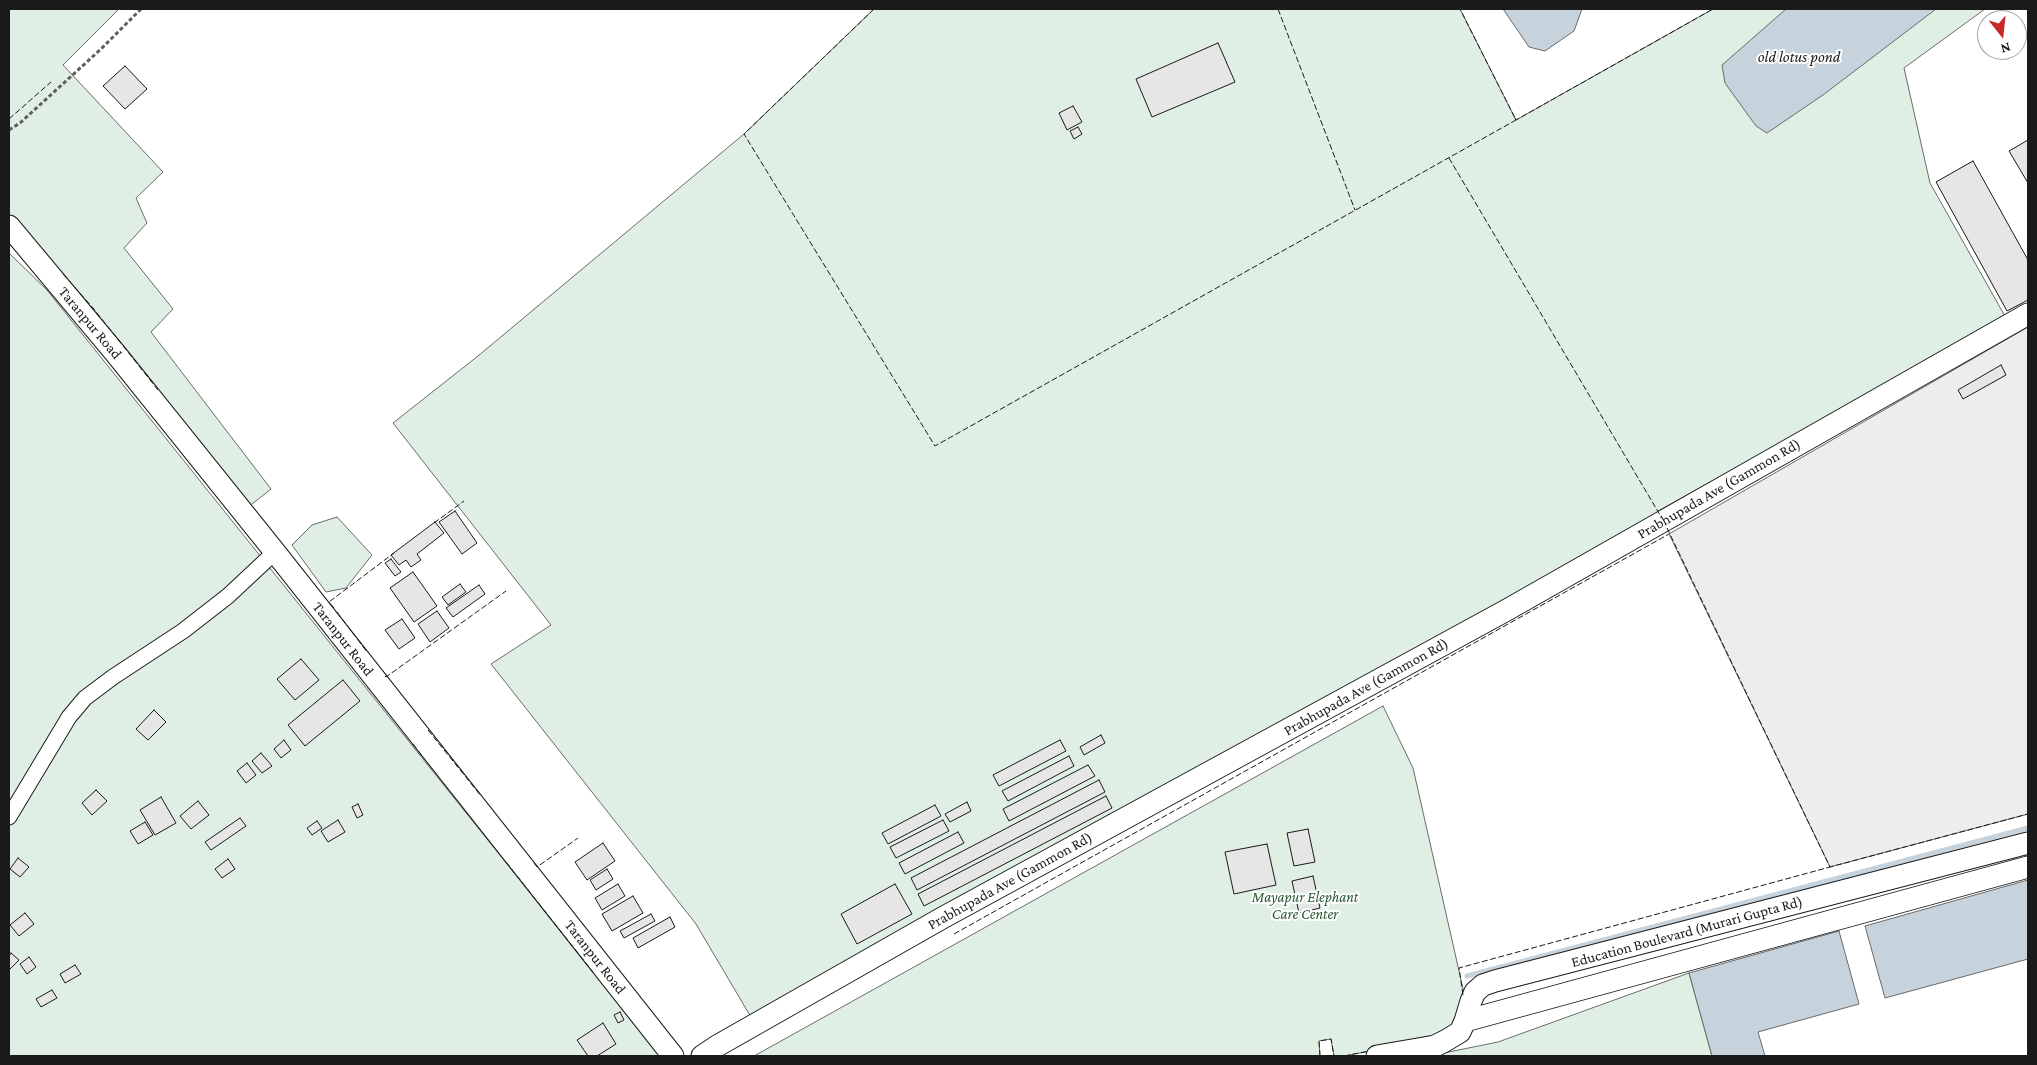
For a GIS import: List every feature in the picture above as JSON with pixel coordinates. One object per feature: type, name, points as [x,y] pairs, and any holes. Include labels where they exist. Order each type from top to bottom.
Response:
[{"type":"street","name":"Taranpur Road","points":[[9,226],[116,354],[674,1056]]},
{"type":"street","name":"Prabhupada Ave (Gammon Rd)","points":[[702,1056],[724,1041],[944,917],[1496,616],[2028,314]]},
{"type":"street","points":[[9,817],[69,717],[85,698],[228,596],[274,552]]},
{"type":"street","name":"Education Boulevard (Murari Gupta Rd)","points":[[1377,1056],[1435,1046],[1460,1032],[1475,992],[1484,985],[1495,981],[2028,843]]},
{"type":"street","points":[[1465,1021],[2028,867]]},
{"type":"path","points":[[9,130],[20,123],[101,49],[140,9]]},
{"type":"green space","points":[[9,9],[119,9],[63,65],[163,172],[136,198],[147,223],[124,248],[173,309],[151,332],[271,489],[247,508],[9,214]]},
{"type":"green space","points":[[874,9],[1460,9],[1516,120],[1713,9],[1985,9],[1977,10],[1977,15],[1904,68],[1930,183],[2006,318],[1658,511],[1664,521],[755,1024],[696,924],[491,664],[551,625],[393,423],[478,356],[744,134]]},
{"type":"green space","points":[[9,253],[47,290],[661,1056],[9,1056]]},
{"type":"green space","points":[[337,517],[372,555],[346,588],[326,592],[292,545],[312,525]]},
{"type":"green space","name":"Mayapur Elephant Care Center","points":[[1383,706],[1413,768],[1464,993],[1452,1029],[1435,1039],[1344,1056],[1334,1056],[1331,1039],[1319,1041],[1320,1056],[754,1056]]},
{"type":"green space","points":[[1689,973],[1712,1056],[1429,1056],[1498,1042]]},
{"type":"shaded area","points":[[2028,327],[2028,814],[1830,867],[1669,534]]},
{"type":"water","points":[[1503,9],[1582,9],[1574,31],[1545,51],[1529,47]]},
{"type":"water","name":"old lotus pond","points":[[1786,9],[1936,9],[1823,95],[1767,133],[1756,126],[1725,83],[1722,65]]},
{"type":"water","points":[[2028,880],[2028,959],[1885,998],[1865,926]]},
{"type":"water","points":[[1839,931],[1859,1004],[1758,1032],[1765,1056],[1712,1056],[1689,973]]},
{"type":"building","points":[[1218,43],[1235,82],[1152,117],[1136,79]]},
{"type":"building","points":[[125,66],[147,89],[125,109],[103,86]]},
{"type":"building","points":[[1073,106],[1082,122],[1067,130],[1059,113]]},
{"type":"building","points":[[1078,127],[1082,134],[1074,139],[1070,131]]},
{"type":"building","points":[[2028,140],[2028,183],[2009,151]]},
{"type":"building","points":[[1973,161],[2028,260],[2028,300],[2007,311],[1936,182]]},
{"type":"building","points":[[2001,365],[2006,375],[1963,399],[1958,390]]},
{"type":"building","points":[[455,511],[477,543],[462,554],[439,522]]},
{"type":"building","points":[[435,522],[444,533],[417,554],[421,560],[411,567],[406,560],[399,565],[391,555]]},
{"type":"building","points":[[391,559],[401,572],[395,576],[385,563]]},
{"type":"building","points":[[413,572],[437,606],[414,622],[390,588]]},
{"type":"building","points":[[460,584],[466,592],[448,605],[442,597]]},
{"type":"building","points":[[479,585],[485,594],[453,617],[446,608]]},
{"type":"building","points":[[437,611],[449,628],[430,642],[418,624]]},
{"type":"building","points":[[402,619],[415,638],[399,649],[385,630]]},
{"type":"building","points":[[301,659],[319,680],[295,700],[277,679]]},
{"type":"building","points":[[343,680],[360,701],[305,746],[288,725]]},
{"type":"building","points":[[154,710],[166,722],[148,740],[136,729]]},
{"type":"building","points":[[1101,735],[1105,743],[1084,755],[1080,747]]},
{"type":"building","points":[[284,740],[291,750],[281,758],[274,749]]},
{"type":"building","points":[[1060,740],[1066,751],[999,786],[993,775]]},
{"type":"building","points":[[261,753],[272,766],[262,773],[252,761]]},
{"type":"building","points":[[1069,756],[1074,766],[1008,801],[1002,791]]},
{"type":"building","points":[[247,763],[256,775],[246,783],[237,771]]},
{"type":"building","points":[[1088,765],[1095,776],[1009,821],[1003,809]]},
{"type":"building","points":[[1099,780],[1105,792],[917,890],[911,878]]},
{"type":"building","points":[[96,790],[107,801],[92,815],[82,803]]},
{"type":"building","points":[[1106,796],[1112,808],[924,906],[918,894]]},
{"type":"building","points":[[161,797],[176,823],[155,835],[140,810]]},
{"type":"building","points":[[198,801],[209,815],[191,829],[180,816]]},
{"type":"building","points":[[967,802],[971,811],[950,822],[945,814]]},
{"type":"building","points":[[358,804],[363,815],[357,818],[352,807]]},
{"type":"building","points":[[935,805],[941,816],[888,844],[882,833]]},
{"type":"building","points":[[240,818],[246,826],[211,850],[205,842]]},
{"type":"building","points":[[338,820],[345,832],[328,842],[321,831]]},
{"type":"building","points":[[943,820],[949,831],[896,858],[890,847]]},
{"type":"building","points":[[317,821],[322,828],[312,835],[307,828]]},
{"type":"building","points":[[145,822],[153,835],[138,844],[130,831]]},
{"type":"building","points":[[1308,829],[1315,862],[1294,866],[1287,833]]},
{"type":"building","points":[[958,832],[964,843],[905,874],[899,863]]},
{"type":"building","points":[[603,843],[615,861],[587,880],[575,862]]},
{"type":"building","points":[[1267,844],[1276,885],[1234,894],[1225,852]]},
{"type":"building","points":[[18,858],[29,867],[20,877],[10,869]]},
{"type":"building","points":[[228,859],[235,869],[222,878],[215,869]]},
{"type":"building","points":[[607,869],[613,879],[596,890],[590,880]]},
{"type":"building","points":[[1313,876],[1320,908],[1299,913],[1292,881]]},
{"type":"building","points":[[618,884],[625,896],[602,910],[595,898]]},
{"type":"building","points":[[895,884],[912,914],[857,944],[841,914]]},
{"type":"building","points":[[633,896],[643,913],[612,931],[602,914]]},
{"type":"building","points":[[25,913],[34,924],[19,936],[10,925]]},
{"type":"building","points":[[651,914],[655,921],[624,938],[620,931]]},
{"type":"building","points":[[670,917],[675,927],[638,948],[633,938]]},
{"type":"building","points":[[11,953],[19,960],[10,969],[9,956]]},
{"type":"building","points":[[29,957],[36,967],[27,974],[20,964]]},
{"type":"building","points":[[75,965],[81,974],[65,983],[60,974]]},
{"type":"building","points":[[52,990],[57,998],[41,1007],[36,999]]},
{"type":"building","points":[[620,1012],[624,1020],[618,1023],[614,1015]]},
{"type":"building","points":[[603,1023],[616,1044],[597,1056],[588,1056],[577,1040]]},
{"type":"waterway","points":[[1467,976],[2028,828]]},
{"type":"fence","points":[[874,9],[744,134],[935,446],[1516,120],[1460,9]]},
{"type":"fence","points":[[1278,9],[1355,210]]},
{"type":"fence","points":[[1515,118],[1516,120],[1713,9]]},
{"type":"fence","points":[[9,119],[51,82]]},
{"type":"fence","points":[[1449,158],[1660,515]]},
{"type":"fence","points":[[63,274],[93,308],[158,390]]},
{"type":"fence","points":[[434,523],[464,501]]},
{"type":"fence","points":[[1667,528],[1830,867],[2028,814]]},
{"type":"fence","points":[[954,934],[1669,534]]},
{"type":"fence","points":[[334,608],[329,602],[394,553]]},
{"type":"fence","points":[[385,676],[506,591]]},
{"type":"fence","points":[[337,612],[367,652]]},
{"type":"fence","points":[[428,730],[481,796]]},
{"type":"fence","points":[[413,744],[422,756]]},
{"type":"fence","points":[[534,863],[537,867],[578,838]]},
{"type":"fence","points":[[506,862],[593,972]]},
{"type":"fence","points":[[1463,995],[1459,968],[1830,867]]},
{"type":"fence","points":[[1320,1056],[1319,1041],[1331,1039],[1334,1056]]},
{"type":"fence","points":[[1344,1056],[1369,1051]]}]
